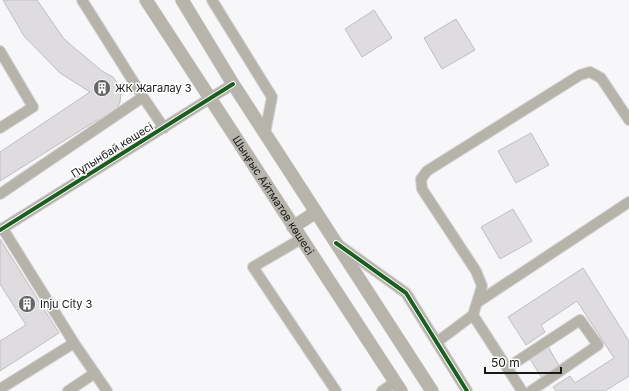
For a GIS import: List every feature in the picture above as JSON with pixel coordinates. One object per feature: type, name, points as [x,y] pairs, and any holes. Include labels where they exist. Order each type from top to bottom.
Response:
[{"type":"main road","name":"Шыңғыс Айтматов көшесі","points":[[146,0],[398,387]]},
{"type":"main road","points":[[182,0],[233,84],[432,391]]},
{"type":"main road","points":[[293,227],[316,212]]},
{"type":"street","points":[[82,0],[164,128]]},
{"type":"street","points":[[212,0],[272,97],[265,133]]},
{"type":"street","points":[[0,51],[33,107],[0,128]]},
{"type":"street","points":[[437,342],[473,315],[482,286],[476,271],[422,189],[421,179],[427,171],[580,75],[590,72],[601,78],[629,120]]},
{"type":"street","name":"Пұлынбай көшесі","points":[[1,229],[233,84]]},
{"type":"street","points":[[0,194],[143,97]]},
{"type":"street","points":[[478,302],[629,202]]},
{"type":"street","points":[[1,229],[74,343],[107,391]]},
{"type":"street","points":[[301,239],[253,266],[336,391]]},
{"type":"street","points":[[336,243],[406,293],[467,391]]},
{"type":"street","points":[[473,315],[522,391]]},
{"type":"street","points":[[507,368],[580,320],[598,345],[531,391]]},
{"type":"street","points":[[0,389],[74,343]]},
{"type":"street","points":[[68,391],[95,373]]},
{"type":"street","points":[[382,391],[398,387]]},
{"type":"building","name":"ЖК Жагалау 3","points":[[3,0],[37,0],[64,39],[102,71],[113,77],[118,84],[121,93],[120,102],[116,111],[104,120],[97,120],[0,181],[0,152],[90,92],[60,73],[24,36]]},
{"type":"building","points":[[374,10],[392,38],[362,57],[345,29]]},
{"type":"building","points":[[456,19],[475,50],[442,69],[424,38]]},
{"type":"building","points":[[531,133],[549,165],[516,183],[498,151]]},
{"type":"building","points":[[513,209],[532,241],[500,259],[481,227]]},
{"type":"building","name":"Inju City 3","points":[[0,239],[59,333],[0,371],[0,341],[26,325],[0,284]]},
{"type":"building","points":[[583,268],[629,341],[629,376],[605,391],[556,391],[553,387],[570,376],[575,383],[614,358],[577,301],[541,325],[545,332],[526,345],[508,317]]},
{"type":"building","points":[[546,343],[561,369],[543,380],[527,354]]},
{"type":"cycle path","points":[[0,230],[233,84]]},
{"type":"cycle path","points":[[336,243],[406,293],[467,391]]},
{"type":"place","name":"ЖК Жагалау 3","points":[[102,88]]},
{"type":"place","name":"Inju City 3","points":[[27,304]]}]
